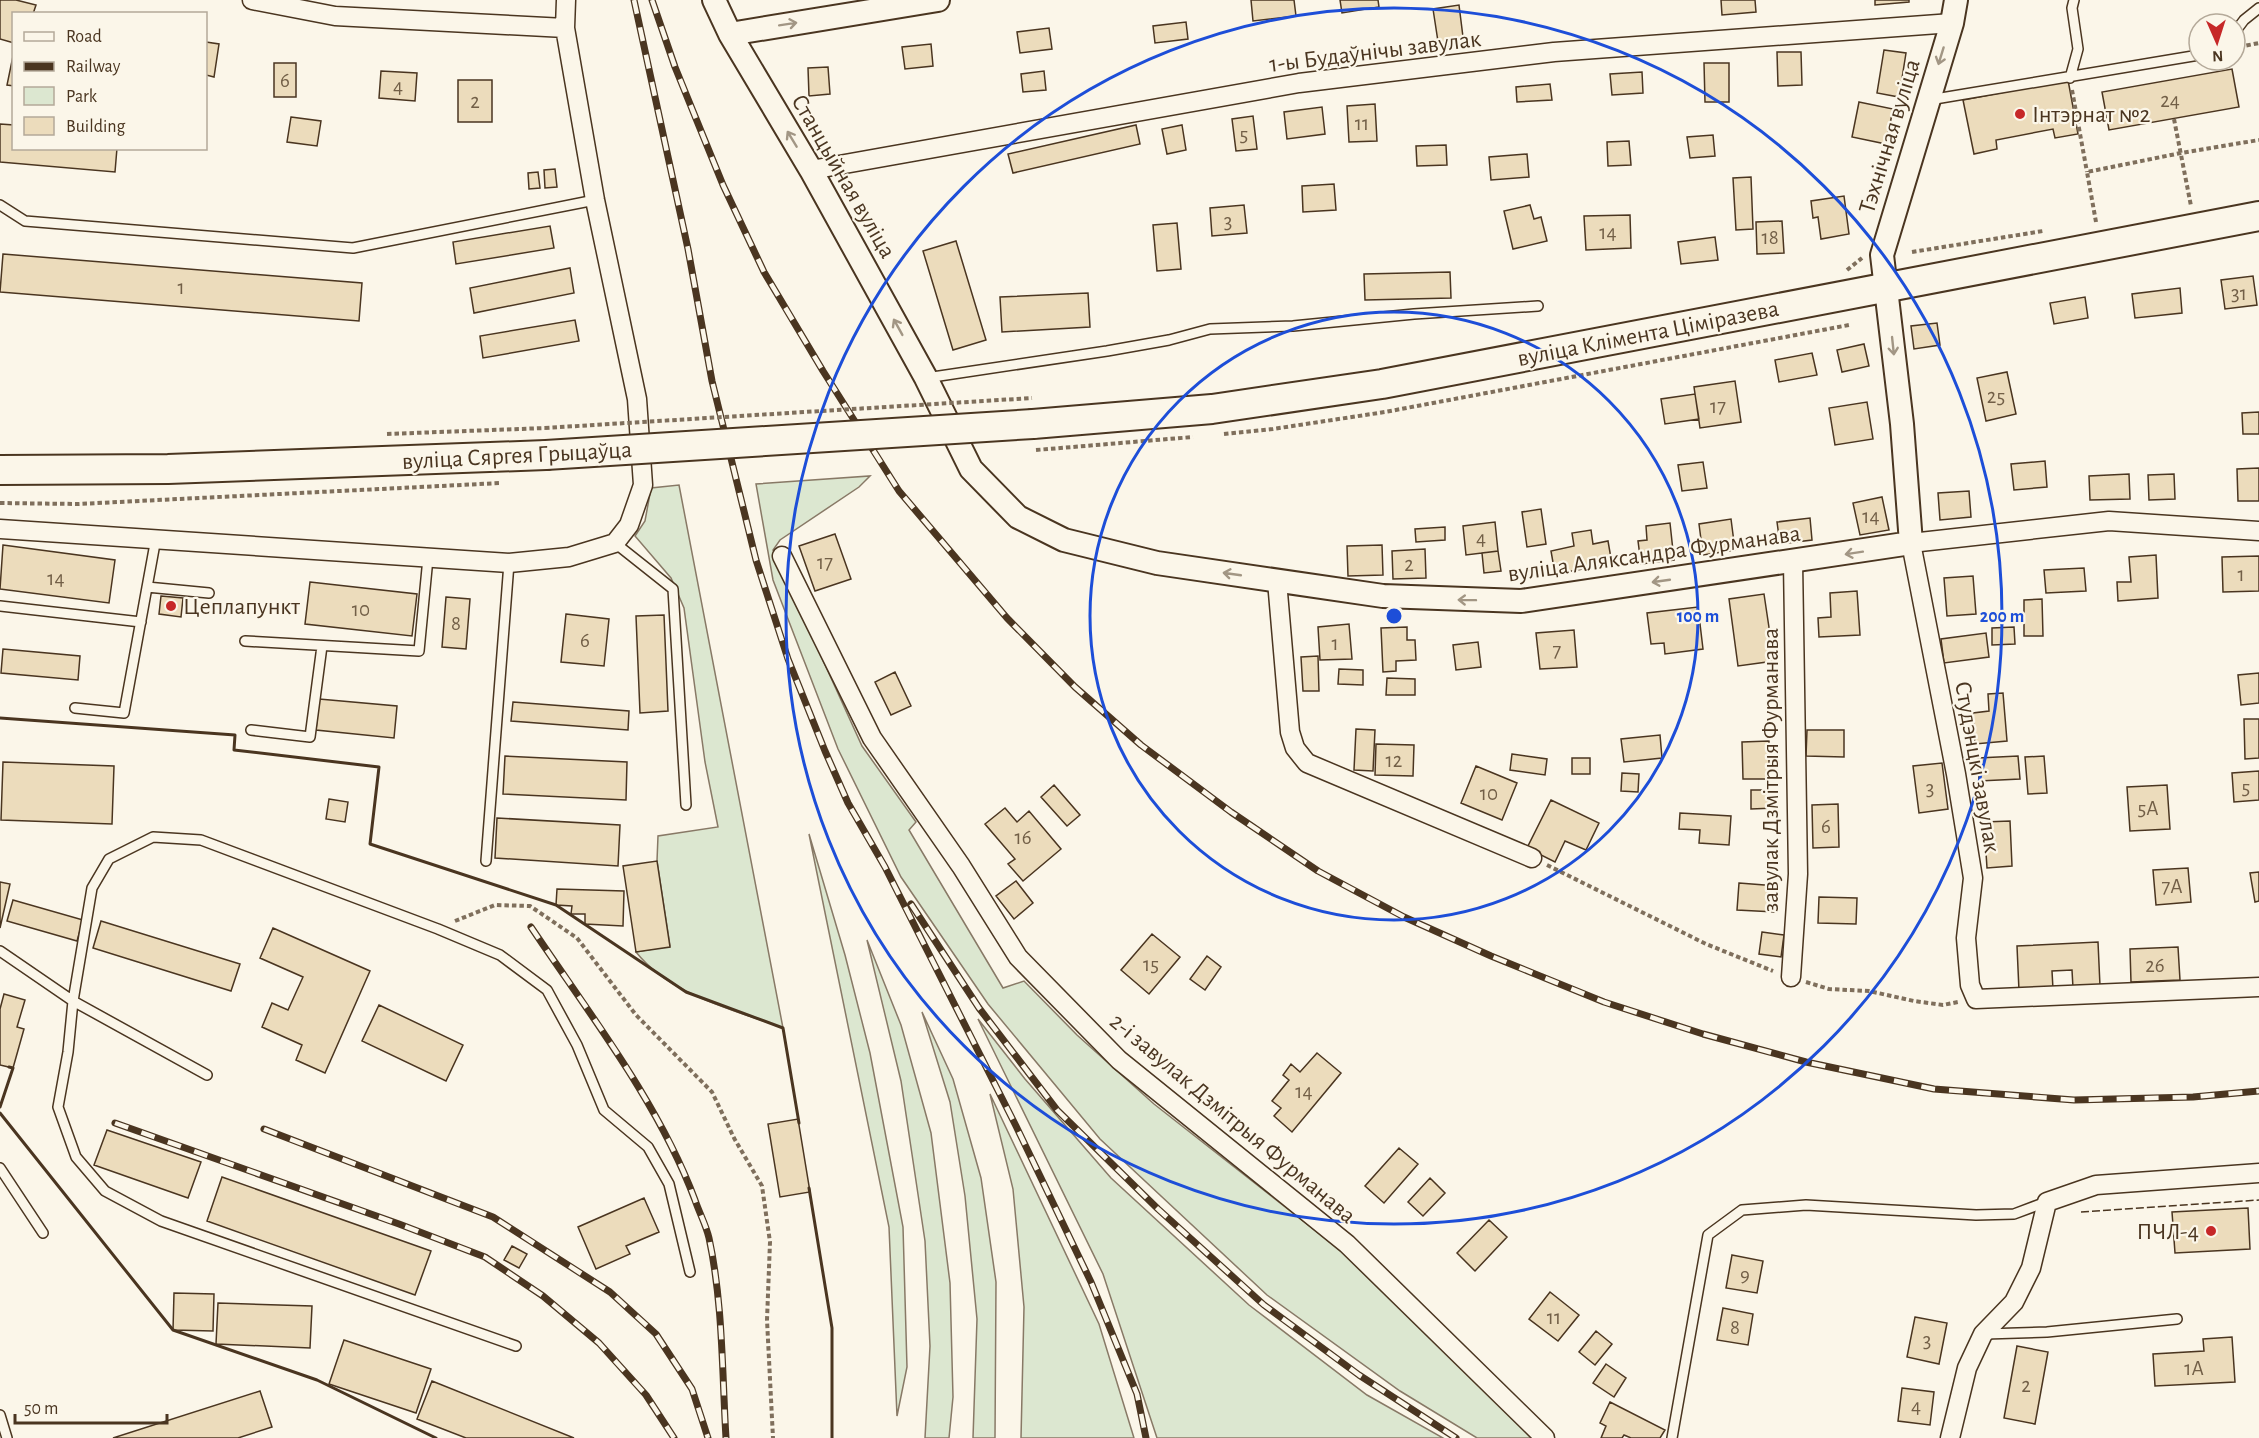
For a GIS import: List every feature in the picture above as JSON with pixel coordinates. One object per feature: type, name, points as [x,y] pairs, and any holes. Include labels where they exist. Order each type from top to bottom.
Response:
[{"type":"main road","name":"вуліца Клімента Ціміразева","points":[[1033,411],[1212,409],[1382,384],[2259,216]]},
{"type":"main road","name":"вуліца Сяргея Грыцаўца","points":[[0,470],[168,469],[546,441],[1033,411]]},
{"type":"street","points":[[252,0],[335,16],[565,28]]},
{"type":"street","points":[[0,529],[509,563],[569,557],[615,543],[629,525],[643,485],[637,399],[595,200],[565,28],[566,0]]},
{"type":"street","name":"Станцыйная вуліца","points":[[714,0],[730,34],[810,170],[927,378]]},
{"type":"street","points":[[730,34],[938,0]]},
{"type":"street","name":"Тэхнічная вуліца","points":[[1911,543],[1902,424],[1882,255],[1952,23],[1956,0]]},
{"type":"street","name":"1-ы Будаўнічы завулак","points":[[810,170],[1299,83],[1554,52],[1952,23]]},
{"type":"street","name":"вуліца Аляксандра Фурманава","points":[[927,378],[971,469],[1018,517],[1064,540],[1157,563],[1383,596],[1521,601],[1911,543],[2109,521],[2259,531]]},
{"type":"street","name":"Студэнцкі завулак","points":[[1911,543],[1956,774],[1973,878],[1966,938],[1970,985],[1976,999]]},
{"type":"street","name":"2-і завулак Дзмітрыя Фурманава","points":[[782,556],[872,738],[961,866],[1018,957],[1119,1059],[1347,1244],[1545,1438]]},
{"type":"street","name":"завулак Дзмітрыя Фурманава","points":[[1791,977],[1798,874],[1793,562]]},
{"type":"street","points":[[1277,581],[1290,732],[1295,748],[1307,763],[1532,858]]},
{"type":"street","points":[[1976,999],[2259,987]]},
{"type":"street","points":[[1950,1438],[1967,1368],[1983,1334],[2014,1302],[2031,1268],[2047,1202],[2096,1185],[2259,1173]]},
{"type":"lane","points":[[2070,78],[2078,49],[2072,8],[2074,0]]},
{"type":"lane","points":[[2247,18],[2259,8]]},
{"type":"lane","points":[[1927,101],[2187,57]]},
{"type":"lane","points":[[0,205],[25,221],[353,248],[595,200]]},
{"type":"lane","points":[[927,378],[1107,351],[1169,340],[1210,329],[1293,326],[1414,314],[1538,306]]},
{"type":"lane","points":[[75,708],[124,712],[156,538]]},
{"type":"lane","points":[[615,543],[673,589],[687,805]]},
{"type":"lane","points":[[245,641],[419,651],[428,558]]},
{"type":"lane","points":[[486,861],[509,563]]},
{"type":"lane","points":[[147,587],[209,592]]},
{"type":"lane","points":[[0,606],[141,621]]},
{"type":"lane","points":[[251,730],[310,737],[322,646]]},
{"type":"lane","points":[[516,1346],[161,1221],[105,1191],[76,1157],[58,1107],[92,888],[109,859],[153,837],[201,840],[438,928],[500,955],[547,990],[577,1045],[604,1110],[648,1147],[669,1184],[690,1272]]},
{"type":"lane","points":[[0,951],[73,1001],[207,1076]]},
{"type":"lane","points":[[0,1168],[43,1233]]},
{"type":"lane","points":[[1672,1438],[1708,1235],[1734,1215],[1742,1210],[1806,1205],[1976,1215],[2014,1214],[2047,1202]]},
{"type":"lane","points":[[1983,1334],[2047,1332],[2177,1319]]},
{"type":"lane","points":[[0,1415],[7,1438]]},
{"type":"path","points":[[2070,78],[2096,222]]},
{"type":"path","points":[[2174,119],[2191,206]]},
{"type":"path","points":[[2087,172],[2259,140]]},
{"type":"path","points":[[1844,273],[1863,257]]},
{"type":"path","points":[[546,441],[1033,411],[1043,397]]},
{"type":"path","points":[[0,503],[79,504],[505,483]]},
{"type":"path","points":[[1532,858],[1706,944],[1755,965],[1828,989],[1869,991],[1943,1005],[1976,999]]},
{"type":"path","points":[[438,928],[495,905],[530,906],[577,938],[636,1015],[712,1092],[734,1138],[762,1186],[770,1242],[767,1320],[774,1438]]},
{"type":"green space","points":[[870,476],[859,487],[780,540],[773,550],[862,746],[916,822],[909,830],[1003,988],[1024,981],[1077,1035],[1154,1104],[1340,1250],[1539,1438],[1477,1438],[1400,1391],[1267,1295],[1100,1139],[988,1004],[901,877],[838,749],[773,580],[756,484]]},
{"type":"green space","points":[[679,485],[783,1028],[685,990],[650,967],[636,952],[670,946],[657,861],[658,836],[718,827],[705,762],[684,608],[671,578],[635,536],[645,521],[651,488]]},
{"type":"green space","points":[[809,834],[845,955],[870,1053],[903,1227],[907,1367],[897,1416],[889,1227]]},
{"type":"green space","points":[[867,940],[901,1025],[931,1133],[950,1283],[953,1397],[949,1438],[925,1438],[930,1346],[925,1241],[901,1081]]},
{"type":"green space","points":[[922,1012],[953,1079],[981,1178],[996,1282],[995,1438],[973,1438],[977,1319],[965,1196],[950,1102]]},
{"type":"green space","points":[[978,1019],[1025,1079],[1111,1178],[1249,1305],[1367,1395],[1443,1438],[1157,1438],[1103,1274]]},
{"type":"green space","points":[[990,1094],[1099,1324],[1134,1438],[1021,1438],[1024,1307],[1013,1189]]},
{"type":"building","points":[[0,0],[16,0],[36,5],[34,12],[12,12],[12,42],[0,39]]},
{"type":"building","points":[[1251,0],[1294,0],[1296,16],[1253,21]]},
{"type":"building","points":[[1340,0],[1378,0],[1379,7],[1342,13]]},
{"type":"building","points":[[1721,0],[1755,0],[1756,12],[1722,15]]},
{"type":"building","points":[[1875,0],[1909,0],[1909,2],[1875,5]]},
{"type":"building","points":[[1459,5],[1464,45],[1439,48],[1433,9]]},
{"type":"building","points":[[1186,22],[1188,39],[1155,43],[1153,26]]},
{"type":"building","points":[[1049,28],[1052,49],[1020,53],[1017,32]]},
{"type":"building","points":[[207,42],[219,44],[214,77],[207,75]]},
{"type":"building","points":[[931,44],[933,66],[905,69],[902,47]]},
{"type":"building","points":[[1884,50],[1906,53],[1899,97],[1877,93]]},
{"type":"building","points":[[1777,52],[1801,52],[1802,85],[1778,86]]},
{"type":"building","points":[[12,61],[12,86],[7,85]]},
{"type":"building","points":[[274,63],[296,63],[296,97],[274,97]]},
{"type":"building","points":[[1704,63],[1729,63],[1729,102],[1705,102]]},
{"type":"building","points":[[828,67],[830,94],[809,96],[808,68]]},
{"type":"building","points":[[381,71],[417,73],[415,101],[379,98]]},
{"type":"building","points":[[1044,71],[1046,90],[1023,92],[1021,74]]},
{"type":"building","points":[[1642,72],[1643,93],[1612,95],[1610,74]]},
{"type":"building","points":[[2215,72],[2233,72],[2239,107],[2109,130],[2102,92]]},
{"type":"building","points":[[458,80],[492,80],[492,122],[458,122]]},
{"type":"building","name":"Інтэрнат №2","points":[[2068,80],[2078,134],[2055,138],[2053,129],[1996,140],[1997,149],[1974,154],[1963,100]]},
{"type":"building","points":[[1550,84],[1552,100],[1517,102],[1516,87]]},
{"type":"building","points":[[1859,102],[1893,109],[1886,144],[1852,137]]},
{"type":"building","points":[[1375,104],[1377,141],[1349,142],[1347,106]]},
{"type":"building","points":[[1322,107],[1325,134],[1287,139],[1284,112]]},
{"type":"building","points":[[1253,116],[1257,149],[1236,151],[1232,119]]},
{"type":"building","points":[[291,117],[321,121],[317,146],[287,142]]},
{"type":"building","points":[[0,124],[12,125],[12,150],[117,150],[115,172],[0,162]]},
{"type":"building","points":[[1136,125],[1140,144],[1013,173],[1008,154]]},
{"type":"building","points":[[1182,125],[1186,150],[1167,154],[1162,129]]},
{"type":"building","points":[[1713,135],[1715,156],[1690,158],[1687,137]]},
{"type":"building","points":[[1629,141],[1631,165],[1608,166],[1607,142]]},
{"type":"building","points":[[1446,145],[1447,165],[1417,166],[1416,146]]},
{"type":"building","points":[[1527,154],[1529,177],[1491,180],[1489,157]]},
{"type":"building","points":[[555,169],[557,187],[545,188],[544,170]]},
{"type":"building","points":[[538,172],[540,188],[529,189],[528,173]]},
{"type":"building","points":[[1751,177],[1753,229],[1736,230],[1733,178]]},
{"type":"building","points":[[1334,184],[1336,210],[1303,212],[1302,186]]},
{"type":"building","points":[[1844,196],[1849,234],[1821,239],[1818,217],[1813,218],[1811,201]]},
{"type":"building","points":[[1244,205],[1247,233],[1212,236],[1210,208]]},
{"type":"building","points":[[1530,205],[1534,219],[1541,217],[1547,241],[1513,249],[1504,211]]},
{"type":"building","points":[[1630,215],[1631,248],[1586,250],[1584,216]]},
{"type":"building","points":[[1782,221],[1784,253],[1757,254],[1756,222]]},
{"type":"building","points":[[1177,223],[1181,269],[1157,271],[1153,225]]},
{"type":"building","points":[[550,226],[554,248],[456,264],[453,242]]},
{"type":"building","points":[[1715,237],[1718,260],[1681,264],[1678,242]]},
{"type":"building","points":[[956,241],[986,340],[953,350],[923,251]]},
{"type":"building","points":[[3,254],[362,283],[359,321],[0,292]]},
{"type":"building","points":[[570,268],[574,293],[474,313],[470,288]]},
{"type":"building","points":[[1450,272],[1451,298],[1365,300],[1364,274]]},
{"type":"building","points":[[2253,276],[2257,305],[2225,309],[2221,280]]},
{"type":"building","points":[[2180,288],[2182,313],[2135,318],[2132,294]]},
{"type":"building","points":[[1088,293],[1090,327],[1002,332],[1000,297]]},
{"type":"building","points":[[2085,297],[2088,318],[2054,324],[2050,303]]},
{"type":"building","points":[[575,320],[579,341],[483,358],[480,336]]},
{"type":"building","points":[[1937,323],[1940,345],[1914,349],[1911,326]]},
{"type":"building","points":[[1864,344],[1869,366],[1842,372],[1837,350]]},
{"type":"building","points":[[1812,353],[1817,375],[1779,382],[1775,360]]},
{"type":"building","points":[[2007,372],[2016,414],[1986,421],[1977,378]]},
{"type":"building","points":[[1735,381],[1741,422],[1700,428],[1694,387]]},
{"type":"building","points":[[1695,394],[1699,419],[1665,424],[1661,399]]},
{"type":"building","points":[[1867,402],[1873,439],[1835,445],[1829,408]]},
{"type":"building","points":[[2259,412],[2259,434],[2243,434],[2242,413]]},
{"type":"building","points":[[2045,461],[2047,487],[2014,490],[2011,464]]},
{"type":"building","points":[[1703,462],[1707,488],[1682,491],[1678,465]]},
{"type":"building","points":[[2259,468],[2259,501],[2238,501],[2237,469]]},
{"type":"building","points":[[2129,474],[2130,499],[2090,500],[2089,476]]},
{"type":"building","points":[[2174,474],[2175,499],[2149,500],[2148,475]]},
{"type":"building","points":[[1969,491],[1971,517],[1940,520],[1938,493]]},
{"type":"building","points":[[1882,497],[1889,530],[1860,535],[1853,503]]},
{"type":"building","points":[[1541,509],[1546,544],[1527,547],[1522,512]]},
{"type":"building","points":[[1810,518],[1812,540],[1780,544],[1777,522]]},
{"type":"building","points":[[1731,519],[1735,550],[1703,555],[1699,524]]},
{"type":"building","points":[[1495,522],[1498,551],[1466,555],[1463,526]]},
{"type":"building","points":[[1670,523],[1674,560],[1641,564],[1638,541],[1647,540],[1646,526]]},
{"type":"building","points":[[1445,527],[1445,540],[1416,542],[1415,529]]},
{"type":"building","points":[[1591,530],[1593,544],[1608,541],[1612,564],[1555,574],[1551,551],[1574,546],[1572,533]]},
{"type":"building","points":[[835,534],[851,579],[815,591],[799,546]]},
{"type":"building","points":[[3,545],[115,560],[109,603],[0,589]]},
{"type":"building","points":[[1382,545],[1383,575],[1348,576],[1347,546]]},
{"type":"building","points":[[1425,549],[1426,578],[1393,579],[1392,551]]},
{"type":"building","points":[[1498,551],[1501,571],[1484,573],[1482,553]]},
{"type":"building","points":[[2156,555],[2158,598],[2118,601],[2117,582],[2131,582],[2129,557]]},
{"type":"building","points":[[2259,556],[2259,591],[2223,592],[2222,557]]},
{"type":"building","points":[[2084,568],[2086,591],[2046,593],[2044,570]]},
{"type":"building","points":[[1973,576],[1976,614],[1947,616],[1944,578]]},
{"type":"building","points":[[310,582],[417,594],[412,636],[305,624]]},
{"type":"building","points":[[1857,591],[1860,635],[1819,637],[1818,618],[1831,617],[1830,593]]},
{"type":"building","points":[[1764,594],[1774,661],[1738,666],[1729,599]]},
{"type":"building","name":"Цеплапункт","points":[[161,596],[183,598],[181,617],[159,614]]},
{"type":"building","points":[[446,597],[470,599],[466,649],[442,647]]},
{"type":"building","points":[[2042,599],[2043,636],[2024,636],[2024,600]]},
{"type":"building","points":[[1698,607],[1703,649],[1665,654],[1664,643],[1651,644],[1647,613]]},
{"type":"building","points":[[566,614],[609,619],[604,666],[561,662]]},
{"type":"building","points":[[664,615],[668,711],[640,713],[636,616]]},
{"type":"building","points":[[1349,624],[1352,659],[1320,660],[1318,627]]},
{"type":"building","points":[[1407,627],[1407,640],[1415,640],[1416,660],[1396,661],[1396,671],[1383,672],[1381,628]]},
{"type":"building","points":[[2014,627],[2015,644],[1992,645],[1992,628]]},
{"type":"building","points":[[1574,630],[1577,667],[1540,669],[1536,633]]},
{"type":"building","points":[[1986,633],[1989,657],[1944,663],[1941,639]]},
{"type":"building","points":[[1478,642],[1481,667],[1456,670],[1453,645]]},
{"type":"building","points":[[3,649],[80,656],[78,680],[1,673]]},
{"type":"building","points":[[1318,656],[1319,691],[1303,691],[1301,657]]},
{"type":"building","points":[[1339,669],[1363,670],[1363,685],[1338,684]]},
{"type":"building","points":[[895,672],[911,706],[891,715],[875,682]]},
{"type":"building","points":[[2259,673],[2259,703],[2241,705],[2238,675]]},
{"type":"building","points":[[1387,678],[1415,679],[1415,695],[1386,695]]},
{"type":"building","points":[[2003,693],[2007,741],[1975,744],[1973,713],[1989,711],[1988,694]]},
{"type":"building","points":[[319,699],[397,706],[394,738],[316,730]]},
{"type":"building","points":[[513,702],[629,711],[628,730],[511,721]]},
{"type":"building","points":[[2244,719],[2259,719],[2259,758],[2245,759]]},
{"type":"building","points":[[1356,729],[1375,730],[1373,771],[1354,770]]},
{"type":"building","points":[[1807,730],[1844,730],[1844,757],[1806,756]]},
{"type":"building","points":[[1660,735],[1662,758],[1624,762],[1621,739]]},
{"type":"building","points":[[1769,741],[1769,779],[1743,779],[1742,742]]},
{"type":"building","points":[[1376,744],[1414,745],[1413,776],[1375,775]]},
{"type":"building","points":[[1512,754],[1547,759],[1545,775],[1510,770]]},
{"type":"building","points":[[505,756],[627,762],[626,800],[503,794]]},
{"type":"building","points":[[2018,756],[2020,779],[1979,781],[1978,758]]},
{"type":"building","points":[[2044,756],[2047,793],[2028,794],[2025,757]]},
{"type":"building","points":[[1572,758],[1590,758],[1590,774],[1572,774]]},
{"type":"building","points":[[3,762],[114,766],[112,824],[1,820]]},
{"type":"building","points":[[1942,763],[1948,809],[1919,813],[1913,766]]},
{"type":"building","points":[[1476,766],[1517,783],[1502,820],[1461,803]]},
{"type":"building","points":[[2259,771],[2259,800],[2234,802],[2232,773]]},
{"type":"building","points":[[1622,773],[1639,774],[1638,792],[1621,791]]},
{"type":"building","points":[[1054,785],[1080,815],[1067,826],[1041,797]]},
{"type":"building","points":[[2167,785],[2170,829],[2130,831],[2127,787]]},
{"type":"building","points":[[1751,790],[1775,790],[1775,808],[1751,809]]},
{"type":"building","points":[[329,799],[348,802],[345,822],[326,819]]},
{"type":"building","points":[[1551,800],[1599,823],[1586,850],[1565,841],[1555,862],[1527,848]]},
{"type":"building","points":[[1838,804],[1839,847],[1813,848],[1812,805]]},
{"type":"building","points":[[1005,808],[1017,822],[1029,811],[1061,849],[1023,881],[1008,864],[1015,859],[985,824]]},
{"type":"building","points":[[1680,813],[1731,816],[1729,845],[1699,843],[1700,830],[1679,829]]},
{"type":"building","points":[[497,818],[620,825],[618,866],[495,858]]},
{"type":"building","points":[[2010,821],[2012,866],[1987,868],[1984,822]]},
{"type":"building","points":[[657,861],[670,947],[636,952],[623,866]]},
{"type":"building","points":[[2188,868],[2191,902],[2156,905],[2153,870]]},
{"type":"building","points":[[2259,872],[2259,901],[2255,902],[2250,873]]},
{"type":"building","points":[[1016,881],[1033,903],[1014,919],[996,896]]},
{"type":"building","points":[[0,882],[10,884],[0,928]]},
{"type":"building","points":[[1739,883],[1777,886],[1775,912],[1737,910]]},
{"type":"building","points":[[557,889],[624,891],[623,926],[585,924],[585,914],[571,914],[572,906],[556,905]]},
{"type":"building","points":[[1819,897],[1857,898],[1856,924],[1818,923]]},
{"type":"building","points":[[13,900],[83,920],[77,941],[7,921]]},
{"type":"building","points":[[101,921],[240,964],[231,991],[93,948]]},
{"type":"building","points":[[273,928],[370,971],[325,1073],[296,1060],[302,1045],[262,1027],[272,1003],[288,1010],[303,977],[260,958]]},
{"type":"building","points":[[1762,932],[1784,935],[1781,957],[1759,954]]},
{"type":"building","points":[[1152,934],[1180,957],[1149,994],[1121,970]]},
{"type":"building","points":[[2098,942],[2100,986],[2073,988],[2072,970],[2052,971],[2053,989],[2019,991],[2017,946]]},
{"type":"building","points":[[2178,947],[2180,980],[2131,982],[2130,949]]},
{"type":"building","points":[[1207,956],[1221,967],[1205,990],[1190,979]]},
{"type":"building","points":[[4,994],[25,1000],[17,1027],[24,1029],[13,1068],[0,1065],[0,1009]]},
{"type":"building","points":[[379,1005],[463,1045],[446,1081],[362,1041]]},
{"type":"building","points":[[1317,1053],[1341,1073],[1292,1132],[1274,1116],[1281,1108],[1272,1101],[1289,1080],[1283,1075],[1291,1064],[1300,1072]]},
{"type":"building","points":[[798,1119],[810,1192],[780,1197],[768,1124]]},
{"type":"building","points":[[107,1130],[201,1162],[188,1198],[94,1165]]},
{"type":"building","points":[[1399,1148],[1418,1164],[1384,1203],[1365,1186]]},
{"type":"building","points":[[222,1177],[431,1251],[415,1295],[207,1221]]},
{"type":"building","points":[[1430,1178],[1445,1193],[1423,1216],[1408,1202]]},
{"type":"building","points":[[644,1198],[659,1232],[626,1246],[630,1254],[596,1269],[578,1227]]},
{"type":"building","name":"ПЧЛ-4","points":[[2248,1208],[2250,1249],[2175,1253],[2172,1212]]},
{"type":"building","points":[[1489,1220],[1507,1237],[1475,1271],[1457,1253]]},
{"type":"building","points":[[512,1246],[527,1254],[519,1268],[504,1260]]},
{"type":"building","points":[[1732,1255],[1763,1261],[1757,1293],[1726,1288]]},
{"type":"building","points":[[1550,1292],[1579,1315],[1558,1341],[1529,1319]]},
{"type":"building","points":[[174,1293],[214,1294],[213,1331],[173,1330]]},
{"type":"building","points":[[218,1303],[312,1306],[310,1348],[216,1344]]},
{"type":"building","points":[[1723,1308],[1753,1314],[1748,1345],[1717,1340]]},
{"type":"building","points":[[1915,1317],[1947,1323],[1939,1364],[1907,1357]]},
{"type":"building","points":[[1596,1331],[1612,1344],[1595,1365],[1579,1352]]},
{"type":"building","points":[[2232,1337],[2235,1382],[2155,1386],[2153,1354],[2204,1351],[2203,1339]]},
{"type":"building","points":[[344,1340],[431,1369],[416,1413],[329,1384]]},
{"type":"building","points":[[2017,1346],[2048,1352],[2035,1424],[2004,1418]]},
{"type":"building","points":[[1606,1364],[1626,1378],[1614,1397],[1593,1383]]},
{"type":"building","points":[[432,1381],[574,1438],[466,1438],[417,1419]]},
{"type":"building","points":[[1902,1388],[1934,1392],[1930,1425],[1898,1421]]},
{"type":"building","points":[[260,1391],[272,1427],[238,1438],[113,1438]]},
{"type":"building","points":[[1610,1402],[1665,1430],[1660,1438],[1631,1438],[1624,1435],[1622,1438],[1601,1438],[1606,1426],[1600,1423]]},
{"type":"railway","points":[[634,0],[688,249],[712,381],[756,560],[788,659],[848,803],[885,867],[1016,1126],[1091,1282],[1137,1394],[1146,1438]]},
{"type":"railway","points":[[652,0],[675,67],[723,185],[764,272],[899,491],[1007,618],[1075,687],[1141,745],[1231,812],[1318,871],[1404,917],[1491,956],[1604,1002],[1703,1034],[1806,1062],[1934,1089],[2074,1100],[2193,1097],[2259,1091]]},
{"type":"railway","points":[[911,904],[979,1008],[1057,1110],[1158,1209],[1264,1305],[1359,1375],[1456,1438]]},
{"type":"railway","points":[[531,927],[642,1093],[680,1164],[704,1223],[709,1238],[717,1287],[726,1438]]},
{"type":"railway","points":[[115,1123],[485,1257],[543,1296],[599,1343],[646,1395],[674,1438]]},
{"type":"railway","points":[[264,1129],[493,1217],[610,1292],[656,1334],[692,1389],[708,1438]]},
{"type":"fence","points":[[2081,1212],[2259,1200]]},
{"type":"wall","points":[[0,718],[235,735],[234,750],[379,767],[370,844],[556,905],[686,992],[783,1028],[799,1123]]},
{"type":"wall","points":[[0,1107],[13,1068],[9,1067]]},
{"type":"wall","points":[[0,1113],[173,1330],[317,1380],[436,1438]]},
{"type":"wall","points":[[809,1188],[832,1328],[832,1438]]},
{"type":"place","name":"Інтэрнат №2","points":[[2020,114]]},
{"type":"place","name":"Цеплапункт","points":[[171,606]]},
{"type":"place","name":"ПЧЛ-4","points":[[2211,1231]]}]
